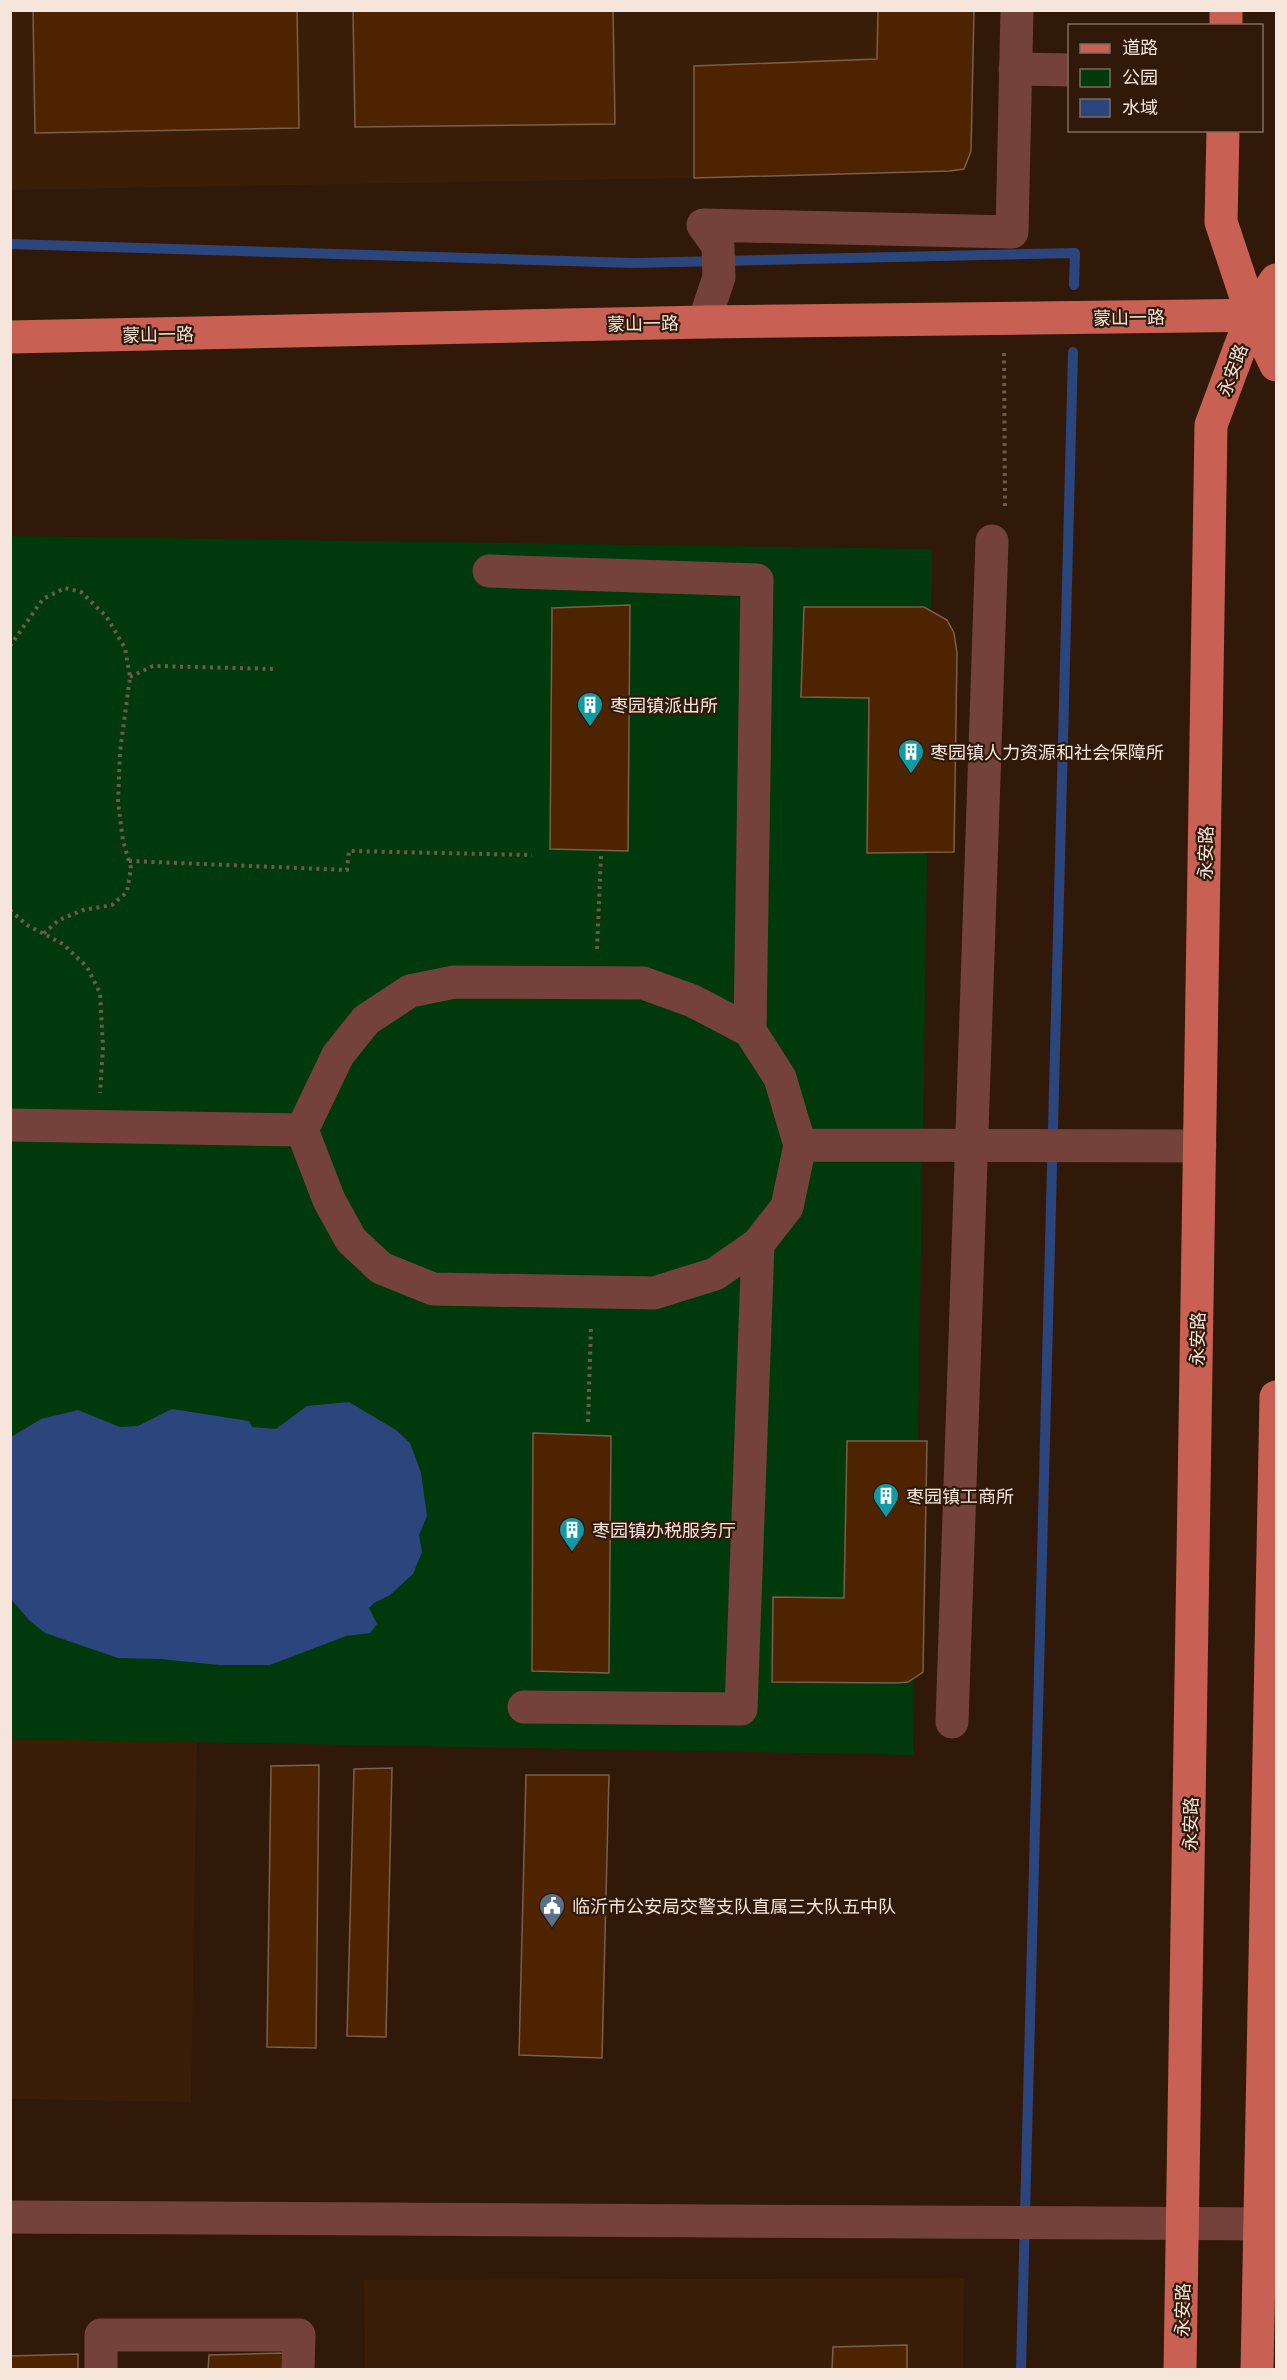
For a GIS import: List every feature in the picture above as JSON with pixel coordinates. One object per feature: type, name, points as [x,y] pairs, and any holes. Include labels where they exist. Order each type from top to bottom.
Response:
[{"type":"main road","name":"永安路","points":[[1223,132],[1221,222],[1264,315],[1276,365]]},
{"type":"main road","name":"永安路","points":[[1180,2370],[1211,425],[1264,315],[1276,280]]},
{"type":"main road","name":"蒙山一路","points":[[10,337],[705,322],[1264,315]]},
{"type":"main road","points":[[1257,2370],[1268,2224],[1276,1397]]},
{"type":"street","points":[[705,322],[719,261],[703,225],[1012,232],[1017,10]]},
{"type":"street","points":[[1016,69],[1068,70]]},
{"type":"street","points":[[952,1722],[992,541]]},
{"type":"street","points":[[489,571],[757,580],[750,1031]]},
{"type":"street","points":[[454,982],[643,983],[693,1000],[750,1031],[780,1078],[800,1145],[787,1207],[758,1244],[715,1274],[654,1293],[433,1289],[381,1268],[351,1240],[328,1200],[302,1130],[338,1055],[366,1020],[410,991],[454,982]]},
{"type":"street","points":[[10,1125],[302,1130]]},
{"type":"street","points":[[800,1145],[1200,1146]]},
{"type":"street","points":[[524,1707],[741,1709],[758,1244]]},
{"type":"street","points":[[10,2217],[1268,2224]]},
{"type":"street","points":[[101,2370],[101,2335],[299,2335],[298,2370]]},
{"type":"path","points":[[992,541],[1005,526],[1004,320]]},
{"type":"path","points":[[10,646],[43,599],[65,588],[81,592],[106,616],[125,648],[130,677],[120,752],[118,802],[123,841],[131,868],[128,892],[112,905],[83,910],[59,920],[43,934]]},
{"type":"path","points":[[130,677],[153,666],[276,669]]},
{"type":"path","points":[[129,861],[347,870],[349,851],[532,855]]},
{"type":"path","points":[[596,983],[601,856]]},
{"type":"path","points":[[10,910],[27,925],[63,944],[87,967],[100,993],[103,1047],[98,1126]]},
{"type":"path","points":[[588,1422],[592,1292]]},
{"type":"shaded area","points":[[10,11],[878,11],[877,59],[694,66],[694,178],[11,190]]},
{"type":"shaded area","points":[[11,1739],[197,1742],[191,2102],[11,2099]]},
{"type":"shaded area","points":[[964,2278],[963,2369],[365,2369],[364,2280]]},
{"type":"green space","points":[[11,536],[932,549],[913,1755],[11,1739]]},
{"type":"water","points":[[349,1402],[396,1430],[410,1443],[421,1473],[427,1516],[419,1535],[422,1552],[413,1574],[390,1595],[369,1608],[377,1624],[370,1633],[346,1636],[270,1665],[219,1665],[161,1659],[118,1658],[45,1633],[29,1620],[11,1599],[11,1437],[41,1419],[78,1410],[120,1427],[138,1426],[172,1409],[249,1421],[252,1427],[276,1429],[307,1406]]},
{"type":"building","points":[[33,10],[297,10],[299,128],[35,133]]},
{"type":"building","points":[[353,10],[613,10],[615,124],[355,127]]},
{"type":"building","points":[[878,10],[974,10],[971,151],[964,169],[694,178],[694,66],[877,59]]},
{"type":"building","name":"枣园镇派出所","points":[[630,605],[628,851],[550,849],[552,608]]},
{"type":"building","name":"枣园镇人力资源和社会保障所","points":[[804,607],[924,607],[947,620],[954,633],[957,653],[954,852],[867,853],[869,698],[801,697]]},
{"type":"building","name":"枣园镇办税服务厅","points":[[533,1433],[611,1436],[609,1673],[532,1671]]},
{"type":"building","name":"枣园镇工商所","points":[[847,1441],[927,1441],[923,1672],[908,1682],[897,1683],[772,1682],[773,1597],[844,1598]]},
{"type":"building","points":[[319,1765],[316,2048],[267,2047],[271,1766]]},
{"type":"building","points":[[392,1768],[386,2037],[347,2036],[354,1769]]},
{"type":"building","points":[[526,1775],[609,1775],[602,2058],[519,2055]]},
{"type":"building","points":[[907,2345],[907,2370],[832,2370],[833,2347]]},
{"type":"building","points":[[284,2353],[283,2370],[208,2370],[209,2355]]},
{"type":"building","points":[[78,2354],[78,2370],[10,2370],[10,2356]]},
{"type":"waterway","points":[[10,244],[633,263],[1075,253],[1074,285]]},
{"type":"waterway","points":[[1021,2370],[1073,352]]},
{"type":"place","name":"枣园镇派出所","points":[[590,728]]},
{"type":"place","name":"枣园镇人力资源和社会保障所","points":[[911,775]]},
{"type":"place","name":"枣园镇工商所","points":[[886,1519]]},
{"type":"place","name":"枣园镇办税服务厅","points":[[572,1553]]},
{"type":"place","name":"临沂市公安局交警支队直属三大队五中队","points":[[552,1929]]}]
